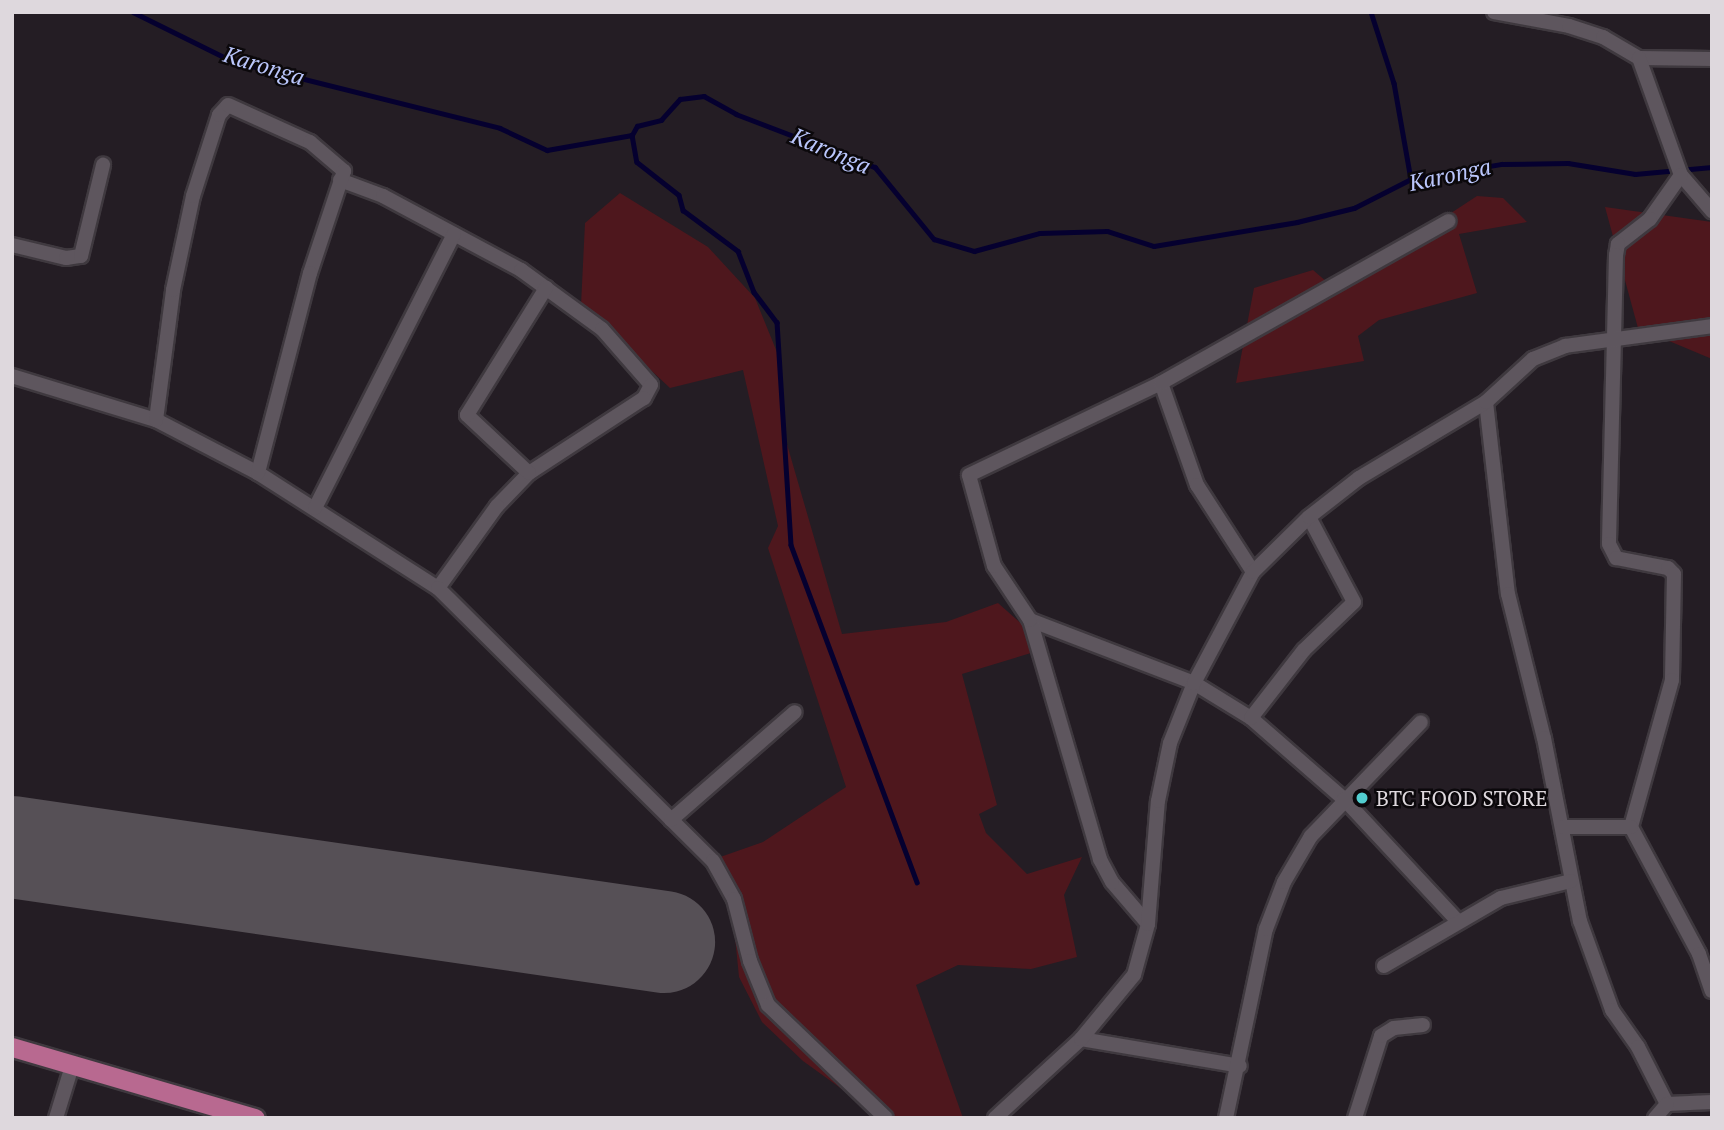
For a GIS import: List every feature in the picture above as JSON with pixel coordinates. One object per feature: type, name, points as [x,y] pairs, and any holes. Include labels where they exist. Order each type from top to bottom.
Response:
[{"type":"main road","points":[[12,1047],[254,1118]]},
{"type":"street","points":[[1494,12],[1569,26],[1603,37],[1639,58],[1712,59]]},
{"type":"street","points":[[1639,58],[1681,175],[1712,211]]},
{"type":"street","points":[[156,420],[180,251],[193,196],[224,108],[233,106],[310,142],[342,166],[310,273],[258,473]]},
{"type":"street","points":[[12,245],[75,260],[81,256],[103,165]]},
{"type":"street","points":[[1681,175],[1650,219],[1619,244],[1614,337],[1611,553],[1668,568],[1676,582],[1672,680],[1631,827],[1705,956],[1712,991]]},
{"type":"street","points":[[340,180],[383,196],[547,288],[602,329],[651,385],[644,398],[529,473],[498,506],[438,587]]},
{"type":"street","points":[[1148,924],[1112,882],[1100,859],[1030,620],[995,566],[969,475],[1161,383],[1448,221]]},
{"type":"street","points":[[315,508],[454,234]]},
{"type":"street","points":[[529,473],[467,415],[547,288]]},
{"type":"street","points":[[995,1118],[1081,1039],[1134,975],[1148,924],[1158,801],[1170,743],[1194,683],[1253,572],[1309,517],[1387,459],[1486,402],[1517,372],[1549,351],[1614,337],[1712,326]]},
{"type":"street","points":[[12,376],[156,420],[258,473],[438,587],[713,861],[725,879],[768,1005],[886,1118]]},
{"type":"street","points":[[1161,383],[1197,485],[1253,572]]},
{"type":"street","points":[[1486,402],[1508,594],[1563,827],[1570,881],[1612,1010],[1643,1055],[1667,1104]]},
{"type":"street","points":[[1251,718],[1304,649],[1354,602],[1309,517]]},
{"type":"street","points":[[1030,620],[1194,683],[1251,718],[1344,799],[1457,920]]},
{"type":"street","points":[[671,820],[795,712]]},
{"type":"street","points":[[1226,1118],[1240,1066],[1275,901],[1311,836],[1421,722]]},
{"type":"street","points":[[1563,827],[1631,827]]},
{"type":"street","points":[[1384,966],[1427,943],[1457,920],[1501,898],[1570,881]]},
{"type":"street","points":[[1355,1118],[1381,1036],[1394,1028],[1423,1025]]},
{"type":"street","points":[[1081,1039],[1240,1066]]},
{"type":"street","points":[[56,1118],[72,1066]]},
{"type":"street","points":[[1655,1118],[1667,1104],[1712,1102]]},
{"type":"shaded area","points":[[620,193],[708,247],[755,298],[781,362],[782,427],[842,634],[946,622],[998,603],[1024,626],[1031,653],[962,674],[997,805],[979,814],[986,833],[1027,874],[1082,857],[1064,895],[1077,957],[1031,969],[958,965],[916,985],[963,1118],[882,1118],[803,1061],[762,1022],[739,977],[733,917],[722,886],[706,862],[763,842],[846,787],[768,548],[778,526],[743,370],[670,388],[581,305],[585,223]]},
{"type":"shaded area","points":[[1477,196],[1503,198],[1527,222],[1459,234],[1477,293],[1379,320],[1358,336],[1364,361],[1236,383],[1254,288],[1313,270],[1335,289]]},
{"type":"shaded area","points":[[1605,207],[1712,222],[1712,359],[1638,328]]},
{"type":"waterway","name":"Karonga","points":[[133,12],[232,61],[500,128],[547,150],[632,135],[637,126],[661,120],[680,99],[704,96],[736,114],[875,167],[934,239],[974,251],[1040,233],[1107,231],[1154,246],[1297,222],[1354,208],[1411,179],[1502,164],[1568,163],[1635,174],[1712,167]]},
{"type":"waterway","points":[[1371,12],[1394,83],[1411,179]]},
{"type":"waterway","points":[[632,135],[637,162],[679,195],[683,210],[738,251],[754,292],[777,322],[791,545],[917,882]]},
{"type":"runway","points":[[12,847],[664,942]]},
{"type":"place","name":"BTC FOOD STORE","points":[[1362,798]]}]
